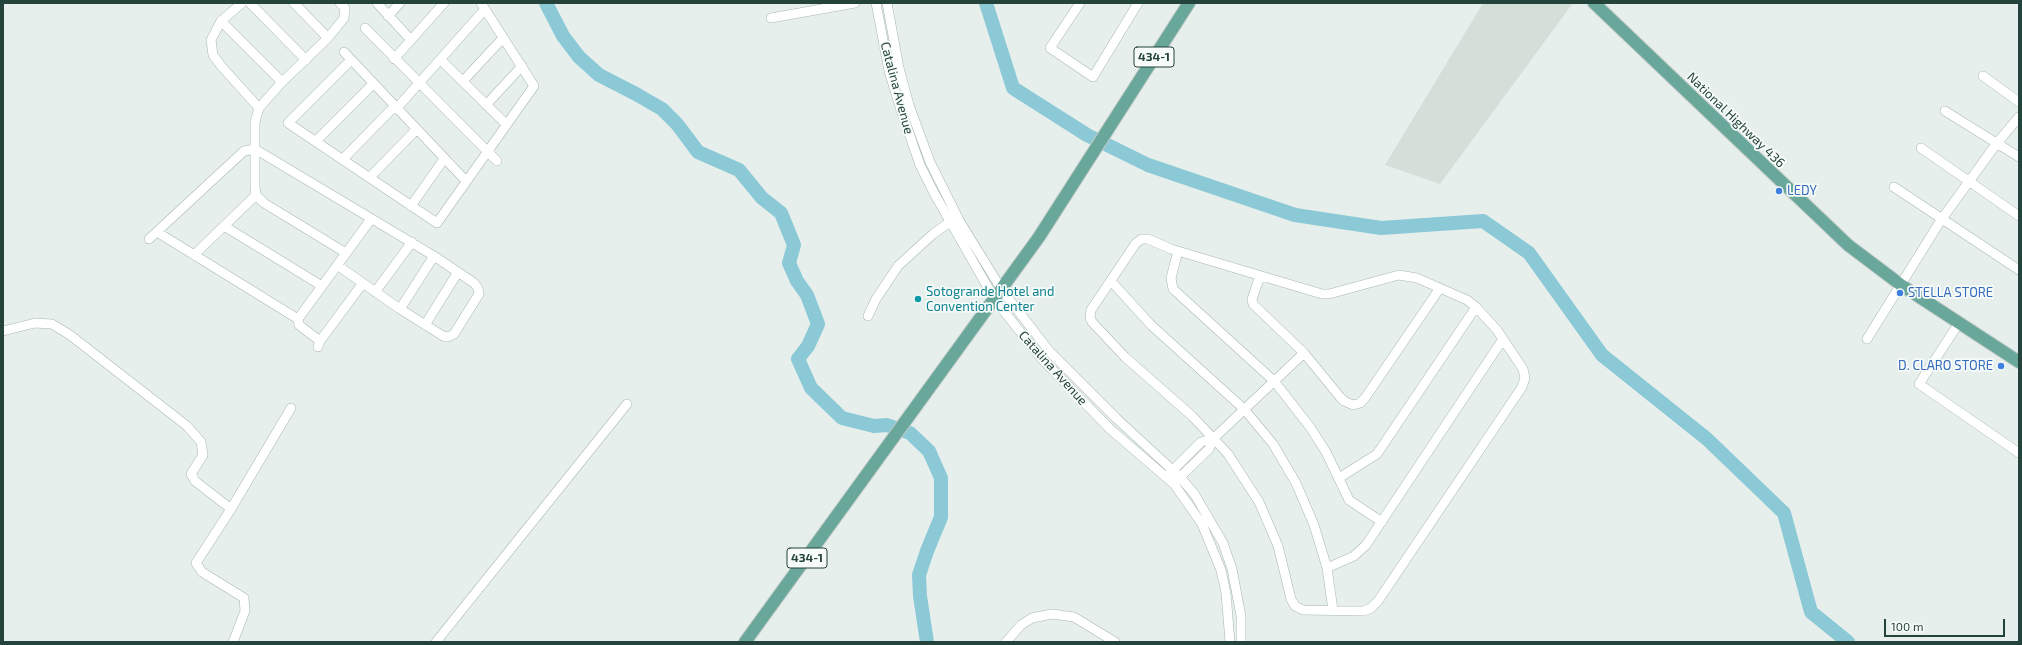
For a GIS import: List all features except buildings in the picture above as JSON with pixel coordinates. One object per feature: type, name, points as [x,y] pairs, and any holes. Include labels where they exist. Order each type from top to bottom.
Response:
[{"type":"main road","name":"434-1","points":[[746,642],[995,300],[1039,237],[1189,3]]},
{"type":"main road","name":"National Highway 436","points":[[1594,3],[1848,245],[1901,285],[2019,362]]},
{"type":"street","points":[[242,3],[221,21],[211,40],[213,55],[259,108]]},
{"type":"street","points":[[250,3],[306,60]]},
{"type":"street","points":[[294,3],[328,38]]},
{"type":"street","points":[[340,3],[345,8],[344,18],[328,38],[282,82],[259,108],[255,122],[256,195],[264,203],[346,253]]},
{"type":"street","points":[[377,3],[411,40]]},
{"type":"street","points":[[388,16],[400,3]]},
{"type":"street","points":[[394,59],[444,3]]},
{"type":"street","points":[[771,18],[812,6],[855,3]]},
{"type":"street","name":"Catalina Avenue","points":[[876,3],[889,71],[910,137],[920,165],[950,222],[995,300],[1060,380],[1110,429],[1166,477],[1177,480],[1199,501],[1223,543],[1237,593],[1241,642]]},
{"type":"street","name":"Catalina Avenue","points":[[887,3],[899,68],[909,104],[930,162],[960,222],[1002,290],[1050,352],[1117,419],[1173,470],[1177,480],[1202,524],[1221,570],[1228,608],[1230,642]]},
{"type":"street","points":[[1080,3],[1050,48],[1093,77],[1138,3]]},
{"type":"street","points":[[343,159],[419,85],[441,60],[483,6],[534,86],[436,223],[288,123],[351,60]]},
{"type":"street","points":[[221,21],[282,82]]},
{"type":"street","points":[[365,28],[419,85],[497,161]]},
{"type":"street","points":[[463,81],[503,38]]},
{"type":"street","points":[[344,52],[372,84],[466,182]]},
{"type":"street","points":[[441,60],[506,124]]},
{"type":"street","points":[[486,105],[522,66]]},
{"type":"street","points":[[1983,76],[2019,102]]},
{"type":"street","points":[[316,141],[372,84]]},
{"type":"street","points":[[1945,111],[2019,157]]},
{"type":"street","points":[[1867,339],[1941,220],[1997,142],[2019,117]]},
{"type":"street","points":[[370,177],[416,130]]},
{"type":"street","points":[[1921,148],[2019,216]]},
{"type":"street","points":[[149,239],[244,151],[255,149],[434,256],[474,282],[478,288],[479,294],[454,334],[448,337],[443,336],[400,309],[337,264]]},
{"type":"street","points":[[411,206],[444,159]]},
{"type":"street","points":[[1894,187],[1941,220],[2019,270]]},
{"type":"street","points":[[194,255],[256,195]]},
{"type":"street","points":[[363,283],[319,344],[299,325],[298,319],[371,219]]},
{"type":"street","points":[[868,316],[876,299],[898,266],[916,248],[950,222],[960,222]]},
{"type":"street","points":[[224,226],[322,286]]},
{"type":"street","points":[[157,232],[298,319]]},
{"type":"street","points":[[1142,238],[1178,251],[1322,294],[1329,294],[1399,276],[1418,278],[1467,300],[1476,307],[1491,322],[1524,369],[1525,378],[1522,387],[1378,601],[1367,610],[1303,610],[1295,606],[1292,602],[1278,546],[1259,502],[1232,459],[1192,416],[1125,357],[1092,322],[1090,318],[1092,310],[1136,243],[1142,238]]},
{"type":"street","points":[[375,292],[412,242]]},
{"type":"street","points":[[1178,251],[1171,278],[1173,289],[1274,381],[1310,427],[1339,478],[1349,500],[1382,522]]},
{"type":"street","points":[[400,309],[434,256]]},
{"type":"street","points":[[425,325],[458,272]]},
{"type":"street","points":[[1260,276],[1252,299],[1253,304],[1304,353],[1344,402],[1353,405],[1360,403],[1365,398],[1440,288]]},
{"type":"street","points":[[1111,281],[1151,325],[1244,409],[1273,444],[1296,483],[1314,525],[1327,568],[1334,610]]},
{"type":"street","points":[[1339,478],[1377,454],[1476,307]]},
{"type":"street","points":[[3,331],[35,323],[52,324],[70,335],[188,426],[201,442],[203,449],[203,455],[191,474],[195,481],[232,509]]},
{"type":"street","points":[[1959,323],[1919,384],[2019,453]]},
{"type":"street","points":[[1327,568],[1359,552],[1382,522],[1503,339]]},
{"type":"street","points":[[1177,480],[1209,449],[1214,438],[1304,353]]},
{"type":"street","points":[[436,642],[626,404]]},
{"type":"street","points":[[233,642],[245,611],[244,598],[202,572],[196,563],[232,509],[291,408]]},
{"type":"street","points":[[1166,477],[1201,442],[1214,438]]},
{"type":"street","points":[[1006,642],[1021,625],[1032,618],[1052,614],[1074,617],[1115,642]]},
{"type":"shaded area","points":[[1483,3],[1573,3],[1440,184],[1385,165]]},
{"type":"waterway","points":[[546,3],[563,36],[579,57],[599,75],[662,109],[677,124],[698,152],[739,170],[762,198],[781,213],[794,245],[789,263],[797,281],[807,295],[818,324],[808,346],[798,359],[811,388],[842,418],[874,426],[887,425],[910,433],[929,451],[941,478],[941,517],[919,575],[920,596],[927,642]]},
{"type":"waterway","points":[[986,3],[1013,88],[1087,135],[1148,165],[1295,215],[1381,228],[1483,221],[1529,253],[1602,355],[1707,439],[1784,513],[1811,612],[1848,642]]},
{"type":"place","name":"LEDY","points":[[1779,191]]},
{"type":"place","name":"STELLA STORE","points":[[1900,293]]},
{"type":"place","name":"Sotogrande Hotel and Convention Center","points":[[918,299]]},
{"type":"place","name":"D. CLARO STORE","points":[[2001,366]]}]
